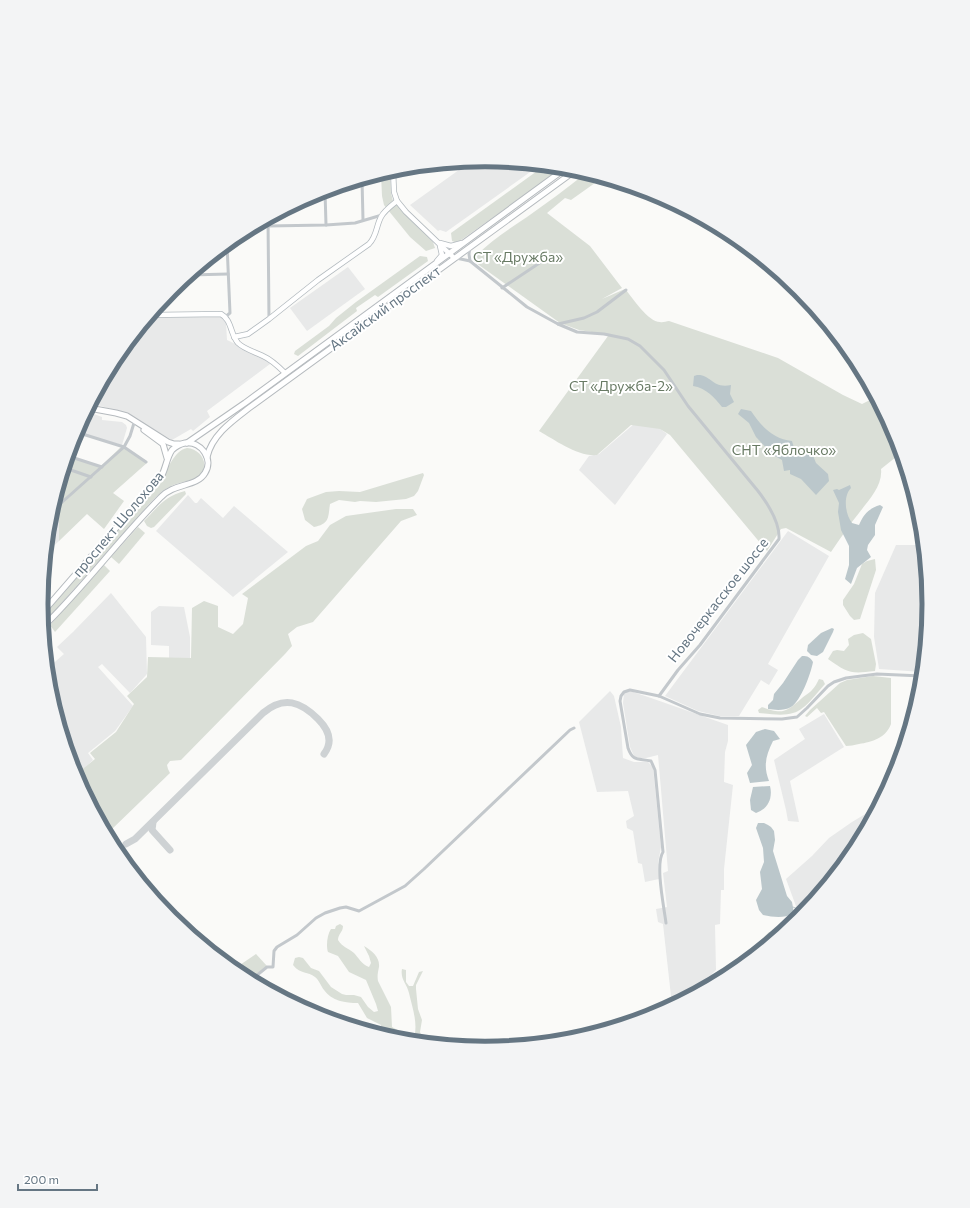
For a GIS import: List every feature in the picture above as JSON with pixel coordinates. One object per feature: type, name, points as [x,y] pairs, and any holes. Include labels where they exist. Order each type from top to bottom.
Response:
[{"type":"main road","name":"Аксайский проспект","points":[[187,442],[285,373],[559,173]]},
{"type":"main road","name":"Аксайский проспект","points":[[207,456],[212,442],[229,423],[470,245],[569,175]]},
{"type":"main road","points":[[432,274],[434,270],[450,258],[448,253]]},
{"type":"main road","points":[[94,409],[116,413],[135,421],[168,442],[180,444],[187,442],[197,445],[204,450],[207,456]]},
{"type":"main road","points":[[116,413],[164,444],[168,459]]},
{"type":"main road","name":"проспект Шолохова","points":[[48,607],[162,475],[171,452],[180,444]]},
{"type":"main road","name":"проспект Шолохова","points":[[49,621],[164,493],[173,488],[196,482],[202,478],[208,468],[207,456]]},
{"type":"main road","points":[[135,506],[137,512],[144,514]]},
{"type":"main road","points":[[98,548],[100,554],[107,556]]},
{"type":"main road","points":[[55,599],[61,601],[64,606]]},
{"type":"street","points":[[393,177],[394,192],[397,201],[406,212],[448,253],[454,258],[462,258],[470,261],[470,245]]},
{"type":"street","points":[[362,185],[363,220]]},
{"type":"street","points":[[325,197],[326,225]]},
{"type":"street","points":[[269,319],[268,226],[355,223],[382,214],[397,201]]},
{"type":"street","points":[[234,337],[248,334],[318,280],[369,244],[373,240],[382,214]]},
{"type":"street","points":[[437,241],[451,246],[463,242]]},
{"type":"street","points":[[436,262],[441,257],[442,252],[437,241]]},
{"type":"street","points":[[226,317],[230,313],[227,251]]},
{"type":"street","points":[[502,288],[544,260]]},
{"type":"street","name":"Новочеркасское шоссе","points":[[470,261],[527,307],[558,324],[578,332],[604,334],[628,339],[640,346],[664,370],[688,406],[767,502],[777,526],[778,539],[770,552],[700,645],[678,670],[659,696]]},
{"type":"street","points":[[197,275],[228,274]]},
{"type":"street","points":[[558,324],[584,318],[597,312],[626,290]]},
{"type":"street","points":[[157,315],[221,314],[226,317],[234,337],[240,345],[274,362],[285,373]]},
{"type":"street","points":[[60,504],[124,447],[134,424]]},
{"type":"street","points":[[82,434],[124,447],[146,462]]},
{"type":"street","points":[[73,458],[102,467]]},
{"type":"street","points":[[69,470],[91,477]]},
{"type":"street","points":[[666,922],[659,872],[661,855],[663,852],[655,770],[651,761],[634,758],[630,754],[620,701],[622,694],[628,690],[659,696],[700,714],[720,718],[782,719],[799,716],[828,686],[834,682],[846,678],[877,674],[916,676]]},
{"type":"street","points":[[256,976],[267,967],[273,966],[274,952],[277,947],[297,935],[316,918],[325,913],[346,907],[359,911],[405,886],[570,730],[574,728]]},
{"type":"shaded area","points":[[485,167],[533,170],[446,232],[440,230],[438,231],[410,205],[462,168]]},
{"type":"shaded area","points":[[348,267],[365,289],[307,331],[290,308]]},
{"type":"shaded area","points":[[221,316],[226,322],[227,340],[262,357],[270,364],[207,411],[210,417],[193,431],[191,429],[172,440],[128,414],[96,405],[122,361],[155,318]]},
{"type":"shaded area","points":[[702,375],[720,385],[731,385],[730,394],[734,402],[726,407],[722,407],[713,396],[698,387],[693,386],[694,376]]},
{"type":"shaded area","points":[[741,409],[751,411],[763,427],[773,435],[792,441],[794,448],[802,454],[810,448],[816,463],[828,474],[829,481],[816,495],[801,479],[790,474],[790,470],[784,471],[782,460],[773,455],[756,437],[749,423],[738,414]]},
{"type":"shaded area","points":[[94,414],[102,417],[102,420],[122,422],[126,425],[127,428],[122,445],[82,434],[90,417],[93,418]]},
{"type":"shaded area","points":[[634,424],[659,428],[667,434],[615,505],[579,470],[589,456],[599,454]]},
{"type":"shaded area","points":[[850,485],[851,488],[848,491],[846,500],[846,510],[852,523],[859,525],[869,510],[880,505],[883,507],[875,525],[875,535],[868,545],[867,550],[871,557],[857,568],[851,584],[845,579],[849,565],[849,546],[841,530],[838,512],[839,503],[833,490],[839,490]]},
{"type":"shaded area","points":[[188,495],[195,503],[197,503],[201,498],[223,518],[234,506],[288,552],[233,597],[156,531]]},
{"type":"shaded area","points":[[59,507],[59,541],[52,548]]},
{"type":"shaded area","points":[[788,531],[829,556],[768,664],[778,670],[769,685],[761,680],[739,716],[719,716],[698,711],[665,696]]},
{"type":"shaded area","points":[[896,545],[918,545],[922,604],[921,633],[916,672],[879,669],[874,637],[875,593]]},
{"type":"shaded area","points":[[111,593],[146,637],[147,674],[130,693],[102,664],[98,667],[133,706],[115,731],[88,753],[93,760],[81,771],[63,717],[56,689],[52,664],[64,654],[57,647]]},
{"type":"shaded area","points":[[159,606],[184,607],[190,637],[190,660],[169,659],[169,646],[151,645],[151,612]]},
{"type":"shaded area","points":[[832,628],[834,629],[833,632],[823,652],[817,656],[811,655],[807,651],[808,645],[821,633]]},
{"type":"shaded area","points":[[802,656],[809,657],[813,662],[802,693],[795,704],[791,707],[780,710],[768,709],[768,705],[773,700],[774,694]]},
{"type":"shaded area","points":[[610,691],[614,696],[621,727],[623,758],[634,762],[648,762],[653,767],[661,847],[658,863],[659,879],[645,882],[642,864],[638,863],[633,831],[627,828],[626,821],[634,816],[628,791],[597,792],[579,722]]},
{"type":"shaded area","points":[[626,691],[633,692],[728,725],[724,782],[733,785],[724,869],[724,890],[721,890],[720,924],[715,925],[716,970],[712,974],[712,977],[671,999],[663,924],[658,922],[656,909],[667,907],[663,873],[668,871],[658,755],[646,758],[635,758],[630,747],[623,703],[624,694]]},
{"type":"shaded area","points":[[824,714],[844,747],[790,781],[799,822],[788,821],[774,760],[805,739],[799,729]]},
{"type":"shaded area","points":[[765,729],[774,731],[780,739],[773,741],[767,756],[766,770],[769,781],[750,783],[747,773],[752,765],[746,745],[756,732]]},
{"type":"shaded area","points":[[770,786],[770,799],[764,809],[756,813],[751,810],[750,800],[753,787]]},
{"type":"shaded area","points":[[869,812],[832,870],[797,910],[786,879],[812,856],[829,838]]},
{"type":"shaded area","points":[[758,823],[768,825],[774,831],[775,840],[773,851],[787,896],[792,902],[794,913],[790,915],[778,917],[763,915],[759,910],[756,900],[762,889],[760,872],[764,862],[763,848],[756,828]]},
{"type":"green space","points":[[538,171],[555,173],[457,243],[452,241],[451,233]]},
{"type":"green space","points":[[390,177],[393,201],[433,242],[435,248],[426,251],[410,237],[384,205],[381,180]]},
{"type":"green space","points":[[580,178],[597,182],[571,200],[565,198],[547,213],[590,246],[622,288],[602,299],[625,289],[646,314],[655,321],[669,321],[778,358],[843,395],[862,404],[871,400],[889,437],[896,457],[881,469],[880,481],[874,493],[831,552],[786,528],[781,529],[767,551],[670,435],[660,429],[631,425],[597,455],[590,455],[575,451],[539,431],[608,336],[579,330],[560,323],[472,260],[498,237]]},
{"type":"green space","points":[[420,256],[427,257],[428,261],[378,297],[375,295],[356,308],[357,311],[298,356],[294,354],[295,351],[329,326],[336,318],[356,302]]},
{"type":"green space","points":[[122,446],[148,462],[113,493],[124,501],[104,529],[87,514],[59,541],[59,507],[74,457],[101,466]]},
{"type":"green space","points":[[187,448],[192,449],[200,454],[204,462],[204,466],[200,475],[194,479],[171,486],[157,496],[48,618],[48,609],[159,482],[174,457],[182,450]]},
{"type":"green space","points":[[423,473],[424,475],[418,491],[414,496],[406,499],[376,502],[339,500],[330,504],[326,522],[323,524],[314,527],[305,520],[302,509],[307,499],[326,492],[360,492]]},
{"type":"green space","points":[[185,491],[186,494],[154,527],[151,528],[147,526],[144,521],[158,507],[172,496]]},
{"type":"green space","points":[[396,509],[413,509],[417,515],[401,521],[313,622],[297,627],[288,634],[292,646],[285,654],[181,760],[170,761],[167,765],[170,773],[112,830],[94,798],[95,798],[92,789],[85,780],[81,771],[95,759],[90,753],[116,732],[134,704],[127,696],[147,677],[148,657],[191,658],[192,608],[204,601],[218,606],[218,627],[233,634],[243,624],[248,598],[242,594],[306,546],[318,541],[330,525],[346,516]]},
{"type":"green space","points":[[138,527],[145,533],[119,564],[111,557]]},
{"type":"green space","points":[[875,559],[876,570],[860,619],[854,620],[843,605],[843,600],[854,584],[862,564]]},
{"type":"green space","points":[[104,565],[110,571],[55,632],[50,625]]},
{"type":"green space","points":[[863,633],[871,639],[876,664],[875,671],[854,672],[845,670],[828,659],[833,651],[844,651],[849,645],[848,639],[854,635]]},
{"type":"green space","points":[[873,676],[891,678],[891,724],[886,733],[882,736],[869,742],[846,746],[824,712],[821,713],[817,708],[807,717],[805,716],[840,683],[847,680]]},
{"type":"green space","points":[[819,679],[823,680],[825,684],[804,707],[798,711],[783,715],[759,713],[758,710],[762,707],[775,711],[784,711],[788,709],[811,691]]},
{"type":"green space","points":[[340,924],[343,926],[338,940],[341,944],[354,953],[362,963],[369,967],[371,963],[364,946],[373,952],[377,957],[379,963],[378,981],[391,1007],[392,1027],[407,1034],[380,1028],[381,1025],[367,1018],[358,1003],[348,1003],[331,997],[327,994],[315,977],[302,972],[293,965],[295,958],[303,958],[311,968],[319,971],[331,987],[342,994],[361,997],[368,1007],[374,1012],[378,1011],[366,980],[349,972],[338,956],[328,952],[327,940],[331,929],[335,929],[336,926]]},
{"type":"green space","points":[[769,932],[774,932],[752,950],[752,949]]},
{"type":"green space","points":[[256,954],[267,966],[256,975],[239,965]]},
{"type":"green space","points":[[402,969],[406,970],[406,982],[409,986],[413,986],[419,972],[423,971],[416,985],[418,1009],[422,1020],[420,1032],[422,1036],[412,1035],[415,1033],[415,1018],[408,990],[402,976]]},
{"type":"waterway","points":[[793,907],[798,909]]},
{"type":"taxiway","points":[[126,844],[135,839],[263,713],[271,707],[278,704],[292,703],[299,705],[312,713],[322,723],[327,731],[329,744],[324,754]]},
{"type":"taxiway","points":[[153,822],[152,830],[170,850]]},
{"type":"park label","name":"СТ «Дружба»","points":[[518,257]]},
{"type":"park label","name":"СТ «Дружба-2»","points":[[621,386]]},
{"type":"park label","name":"СНТ «Яблочко»","points":[[784,450]]}]
